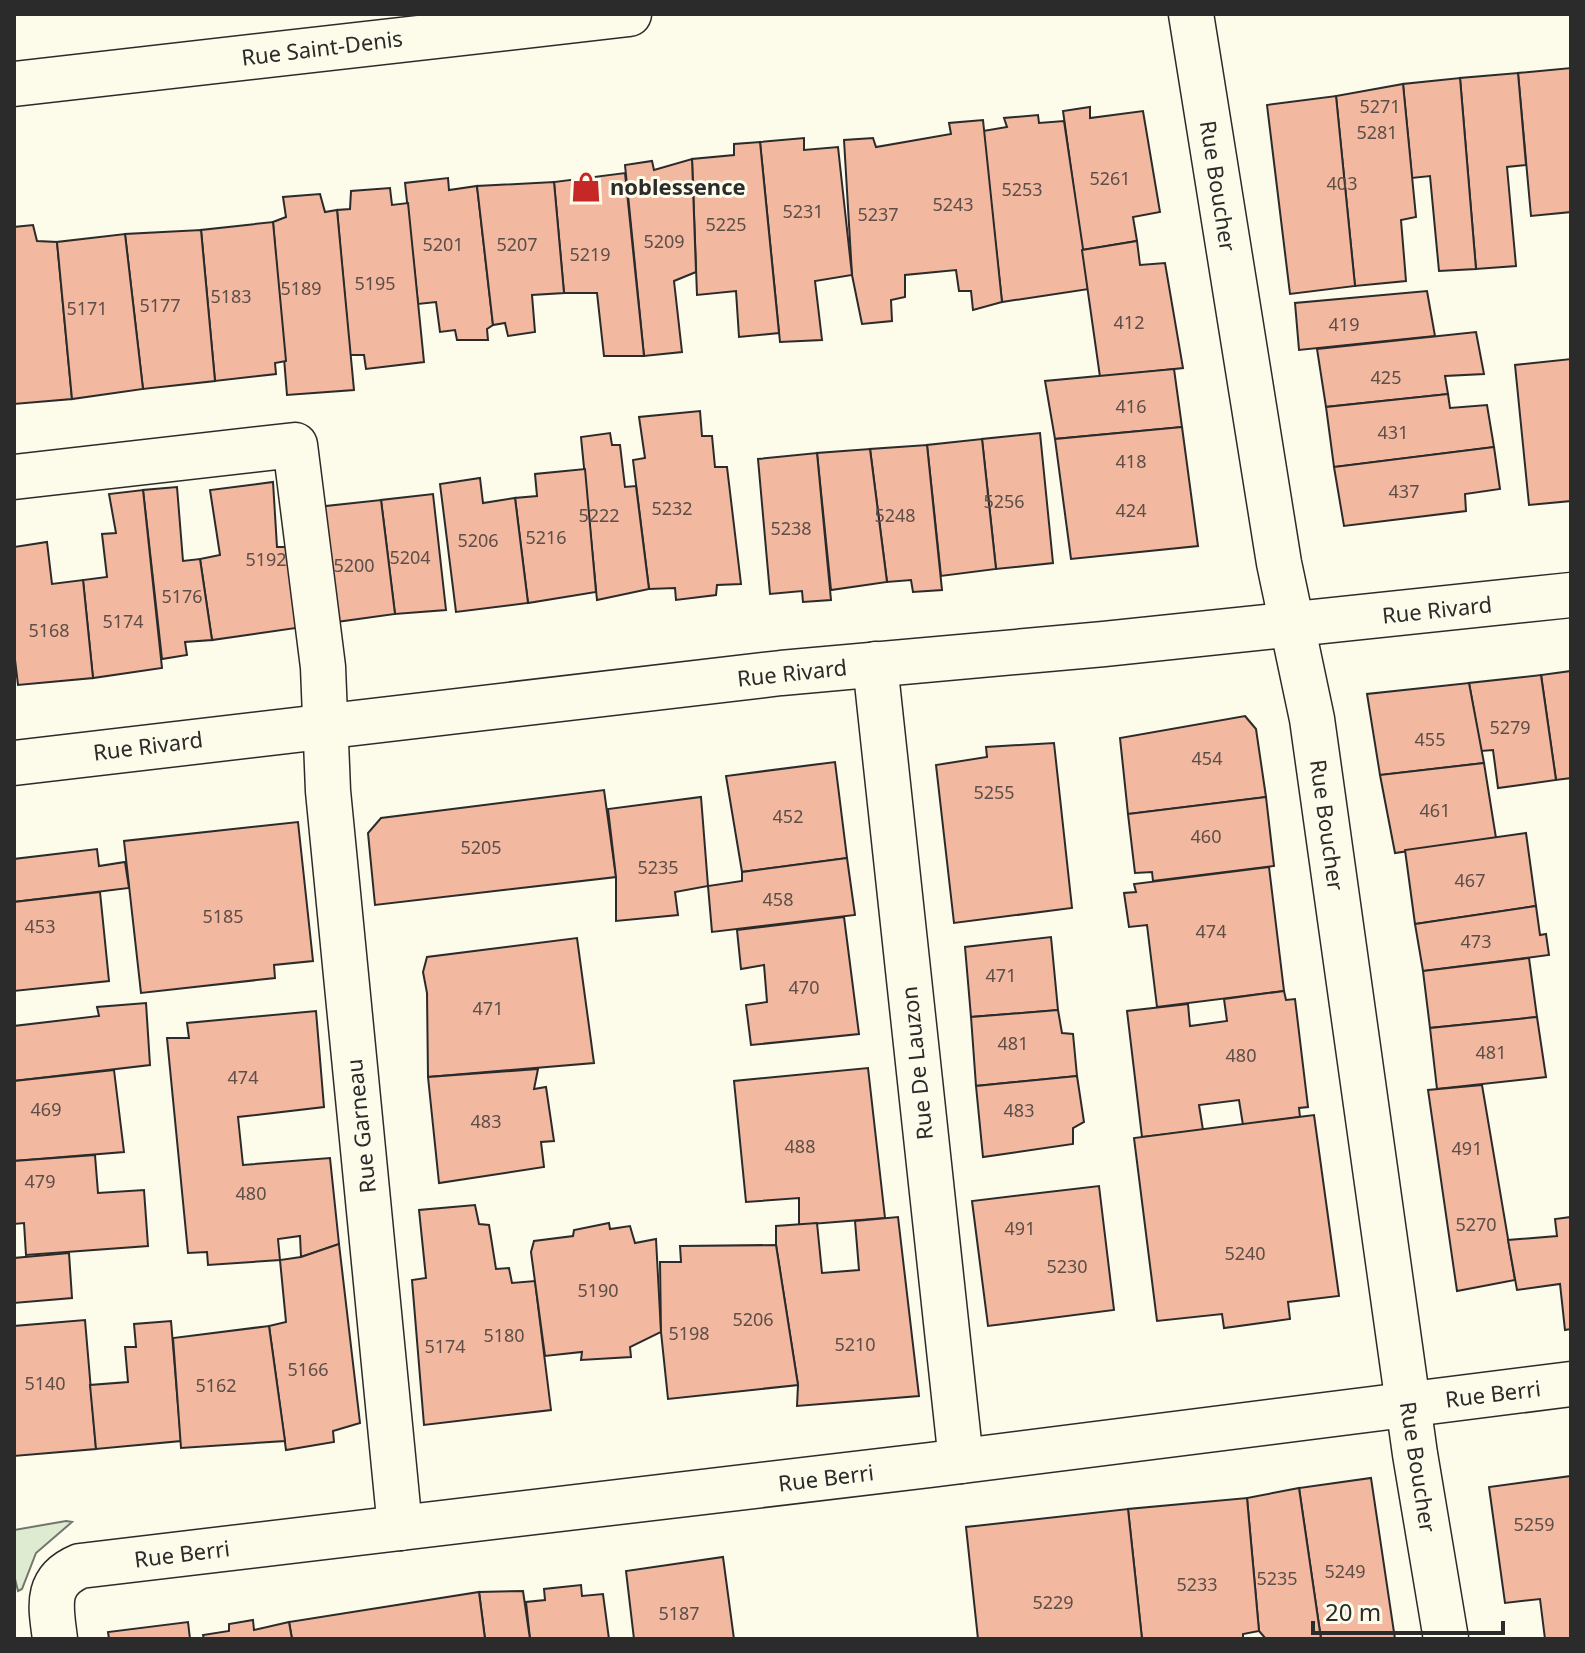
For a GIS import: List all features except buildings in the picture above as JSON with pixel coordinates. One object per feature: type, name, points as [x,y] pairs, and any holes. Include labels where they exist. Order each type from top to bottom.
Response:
[{"type":"street","name":"Rue Saint-Denis","points":[[14,84],[629,14]]},
{"type":"street","name":"Rue Boucher","points":[[1191,14],[1276,548],[1312,719],[1409,1405],[1446,1639]]},
{"type":"street","name":"Rue Garneau","points":[[14,477],[295,445],[323,667],[330,807],[400,1528]]},
{"type":"street","name":"Rue Rivard","points":[[14,763],[326,724],[875,664],[1571,595]]},
{"type":"street","name":"Rue De Lauzon","points":[[875,664],[961,1461]]},
{"type":"street","name":"Rue Berri","points":[[55,1639],[51,1604],[53,1592],[58,1580],[67,1571],[80,1566],[961,1461],[1571,1384]]},
{"type":"green space","points":[[72,1522],[36,1553],[22,1589],[18,1591],[14,1575],[14,1530]]},
{"type":"place","name":"noblessence","points":[[586,187]]}]
